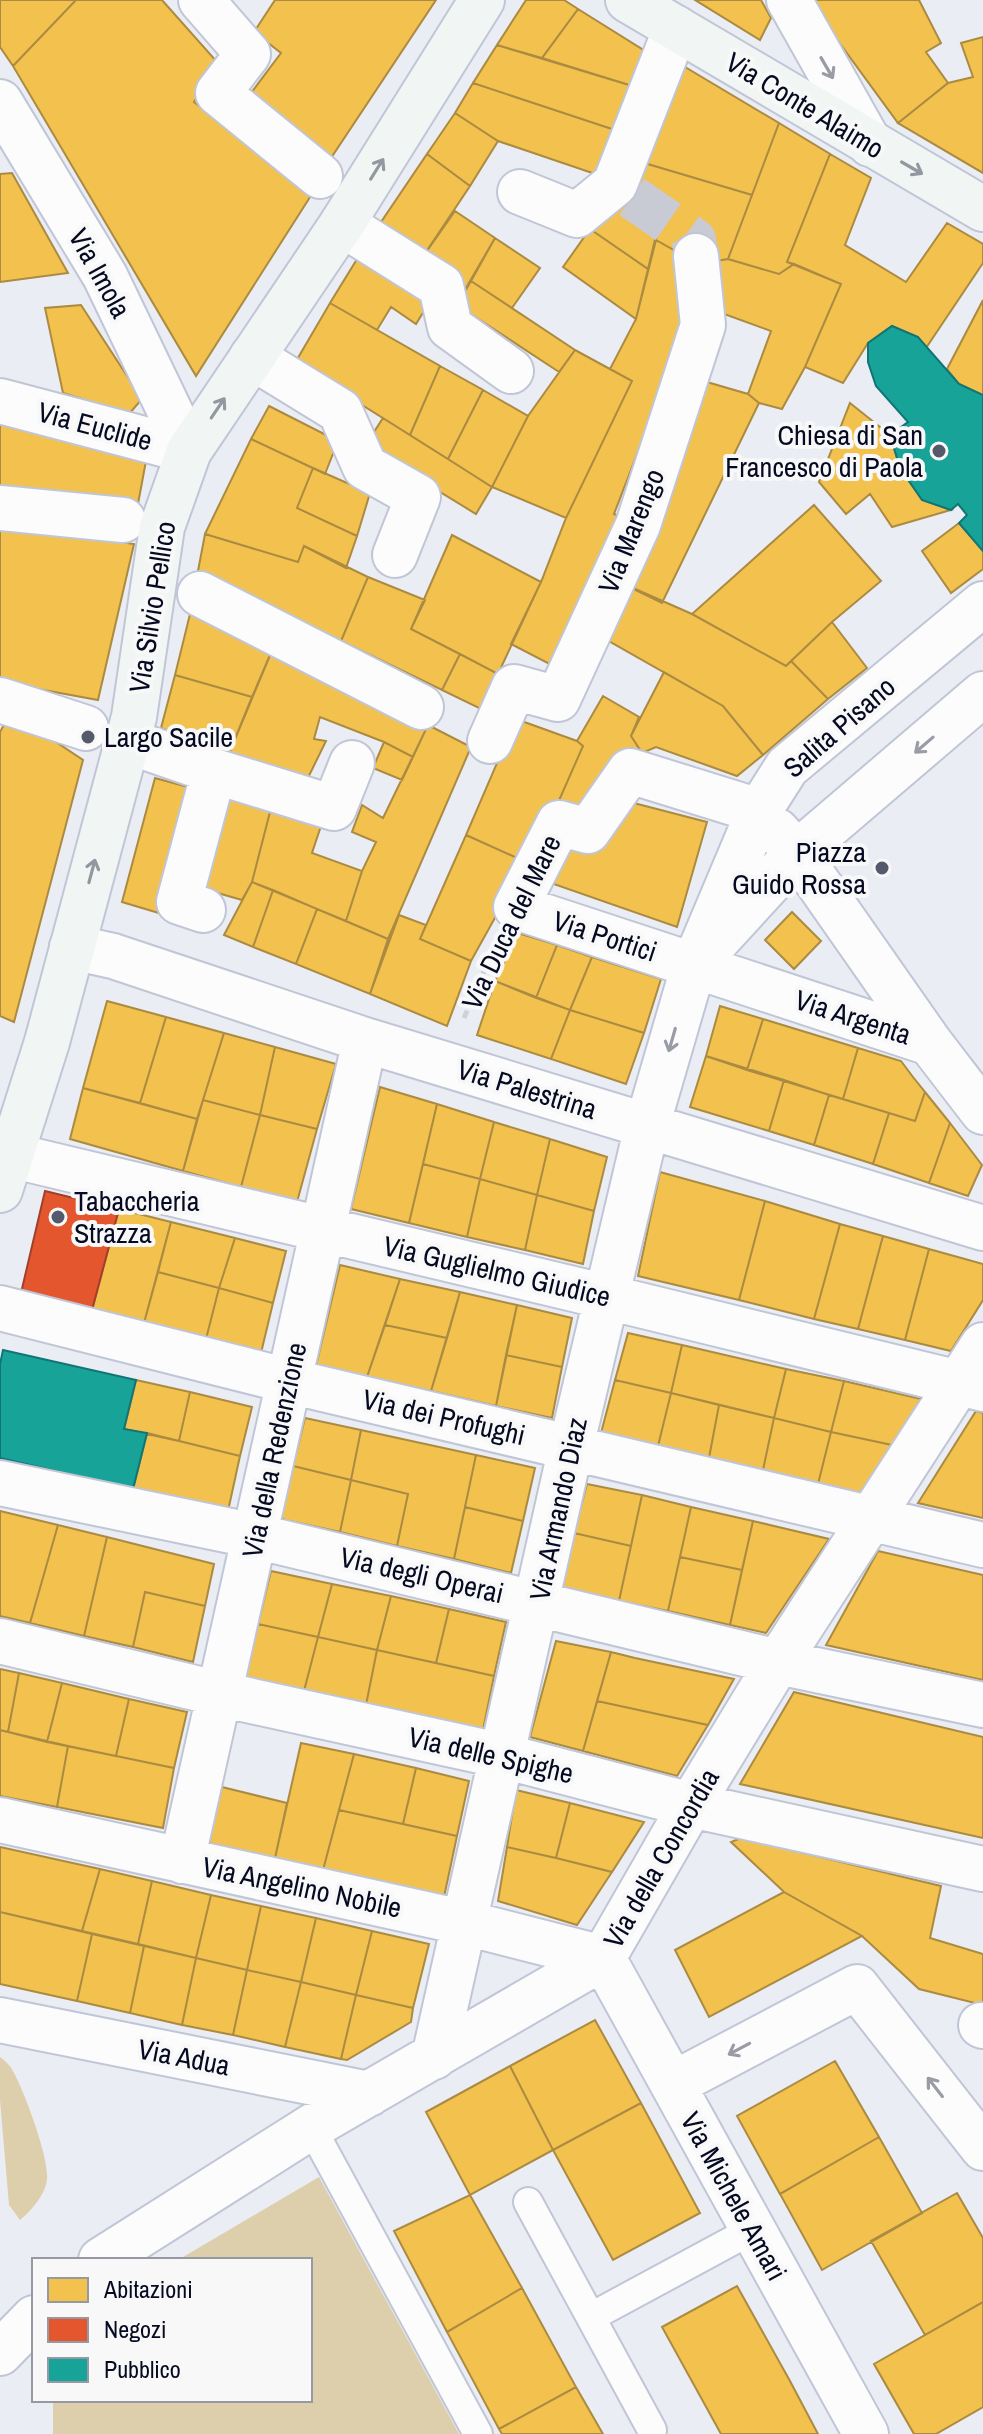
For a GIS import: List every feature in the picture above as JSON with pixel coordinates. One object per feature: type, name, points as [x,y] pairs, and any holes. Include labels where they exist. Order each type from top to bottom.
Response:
[{"type":"street","points":[[201,0],[248,54],[218,93],[320,176]]},
{"type":"street","name":"Via Silvio Pellico","points":[[4,1170],[47,1042],[134,717],[162,527],[189,451],[342,224],[482,0]]},
{"type":"street","name":"Via Conte Alaimo","points":[[628,0],[983,209]]},
{"type":"street","points":[[789,0],[870,144]]},
{"type":"street","points":[[520,192],[577,215],[623,191],[676,28]]},
{"type":"street","name":"Via Imola","points":[[0,102],[105,276],[189,451]]},
{"type":"street","points":[[342,224],[441,286],[450,327],[511,371]]},
{"type":"street","name":"Via Marengo","points":[[490,741],[514,687],[558,699],[638,525],[703,325],[696,256]]},
{"type":"street","points":[[252,357],[340,411],[365,467],[418,497],[395,555]]},
{"type":"street","name":"Via Euclide","points":[[0,401],[189,451]]},
{"type":"street","points":[[0,508],[123,520]]},
{"type":"street","points":[[200,594],[421,707]]},
{"type":"street","name":"Salita Pisano","points":[[694,965],[759,811],[787,767],[983,604]]},
{"type":"street","points":[[694,965],[766,883],[797,853],[983,694]]},
{"type":"street","points":[[0,700],[86,728]]},
{"type":"street","points":[[127,741],[334,808],[352,763]]},
{"type":"street","points":[[203,910],[179,902],[214,771]]},
{"type":"street","name":"Via Duca del Mare","points":[[516,907],[559,823],[588,831],[630,771],[759,811]]},
{"type":"street","points":[[759,811],[797,853],[930,1043]]},
{"type":"street","name":"Via Portici","points":[[516,907],[694,965]]},
{"type":"street","name":"Via Palestrina","points":[[72,947],[113,956],[365,1040],[983,1228]]},
{"type":"street","name":"Via Argenta","points":[[694,965],[930,1043],[983,1112]]},
{"type":"street","name":"Via Armando Diaz","points":[[434,2057],[571,1447],[647,1126],[694,965]]},
{"type":"street","name":"Via della Redenzione","points":[[182,1861],[365,1040]]},
{"type":"street","name":"Via Guglielmo Giudice","points":[[4,1170],[323,1229],[970,1387]]},
{"type":"street","name":"Via dei Profughi","points":[[0,1308],[289,1381],[983,1545]]},
{"type":"street","name":"Via della Concordia","points":[[104,2258],[311,2127],[603,1958],[778,1662],[870,1520],[970,1387],[983,1345]]},
{"type":"street","name":"Via degli Operai","points":[[0,1483],[255,1536],[778,1662],[983,1705]]},
{"type":"street","name":"Via delle Spighe","points":[[0,1641],[220,1694],[503,1756],[691,1805],[983,1869]]},
{"type":"street","name":"Via Angelino Nobile","points":[[0,1820],[466,1923],[603,1958]]},
{"type":"street","name":"Via Michele Amari","points":[[603,1958],[866,2434]]},
{"type":"street","points":[[673,2084],[857,1987],[983,2148]]},
{"type":"street","name":"Via Adua","points":[[0,2020],[369,2094]]},
{"type":"street","points":[[0,2353],[32,2320]]},
{"type":"lane","points":[[311,2127],[478,2434]]},
{"type":"lane","points":[[528,2202],[652,2430]]},
{"type":"lane","points":[[591,2317],[752,2230]]},
{"type":"path","name":"Via Duca del Mare","points":[[445,1065],[482,971],[516,907]]},
{"type":"shaded area","points":[[0,2057],[12,2069],[23,2093],[47,2169],[41,2196],[20,2220],[9,2205],[0,2100]]},
{"type":"shaded area","points":[[319,2177],[459,2434],[53,2434],[53,2402],[312,2402],[312,2258],[181,2258]]},
{"type":"building: Abitazioni","points":[[0,0],[76,0],[13,66],[0,47]]},
{"type":"building: Abitazioni","points":[[76,0],[162,0],[218,63],[194,102],[312,194],[196,376],[13,66]]},
{"type":"building: Abitazioni","points":[[275,0],[436,0],[327,164],[245,101],[281,53],[254,32]]},
{"type":"building: Abitazioni","points":[[526,0],[564,0],[578,9],[542,58],[497,45]]},
{"type":"building: Abitazioni","points":[[695,0],[761,0],[771,18],[760,40]]},
{"type":"building: Abitazioni","points":[[808,0],[919,0],[941,43],[926,52],[948,83],[898,123]]},
{"type":"building: Abitazioni","points":[[578,9],[653,56],[639,88],[542,58]]},
{"type":"building: Abitazioni","points":[[983,37],[983,173],[898,123],[948,83],[973,77],[961,43]]},
{"type":"building: Abitazioni","points":[[497,45],[639,88],[621,132],[473,83]]},
{"type":"building: Abitazioni","points":[[675,61],[779,123],[752,195],[641,162]]},
{"type":"building: Abitazioni","points":[[473,83],[621,132],[604,177],[498,141],[455,113]]},
{"type":"building: Abitazioni","points":[[455,113],[498,141],[470,186],[427,154]]},
{"type":"building: Abitazioni","points":[[779,123],[830,154],[787,262],[794,264],[779,274],[728,259]]},
{"type":"building: Abitazioni","points":[[427,154],[470,186],[422,258],[377,228]]},
{"type":"building: Abitazioni","points":[[830,154],[871,178],[845,245],[906,282],[947,223],[983,244],[983,263],[926,348],[918,337],[892,326],[868,343],[843,383],[805,367],[841,284],[787,262]]},
{"type":"building: Abitazioni","points":[[641,162],[752,195],[728,259],[716,261],[681,254],[656,240],[658,227],[628,207]]},
{"type":"building: Abitazioni","points":[[12,173],[68,273],[0,282],[0,174]]},
{"type":"building: Abitazioni","points":[[613,197],[658,227],[648,269],[590,229]]},
{"type":"building: Abitazioni","points":[[455,211],[495,238],[466,288],[422,258]]},
{"type":"building: Abitazioni","points":[[590,229],[648,269],[636,319],[563,267]]},
{"type":"building: Abitazioni","points":[[495,238],[540,268],[512,308],[471,281]]},
{"type":"building: Abitazioni","points":[[656,240],[681,254],[683,335],[614,514],[634,522],[563,671],[511,644],[541,582],[566,518],[632,381],[610,369],[636,319]]},
{"type":"building: Abitazioni","points":[[362,251],[432,298],[416,324],[391,307],[377,330],[330,303]]},
{"type":"building: Abitazioni","points":[[728,259],[779,274],[794,264],[841,284],[805,367],[782,409],[759,403],[748,394],[771,331],[716,311],[716,261]]},
{"type":"building: Abitazioni","points":[[471,281],[575,350],[559,372],[457,305]]},
{"type":"building: Abitazioni","points":[[983,300],[983,395],[959,384],[947,369]]},
{"type":"building: Abitazioni","points":[[330,303],[440,366],[410,435],[295,363]]},
{"type":"building: Abitazioni","points":[[81,305],[142,399],[129,414],[63,393],[45,308]]},
{"type":"building: Abitazioni","points":[[575,350],[632,381],[566,518],[492,487],[528,416]]},
{"type":"building: Abitazioni","points":[[440,366],[483,390],[448,459],[410,435]]},
{"type":"building: Abitazioni","points":[[700,380],[748,394],[759,403],[662,603],[617,581]]},
{"type":"building: Abitazioni","points":[[483,390],[528,416],[492,487],[448,459]]},
{"type":"building: Abitazioni","points":[[850,403],[890,435],[900,468],[922,500],[951,510],[892,527],[870,494],[846,514],[819,482]]},
{"type":"building: Abitazioni","points":[[269,406],[338,441],[325,474],[251,439]]},
{"type":"building: Abitazioni","points":[[383,418],[492,487],[476,514],[365,446]]},
{"type":"building: Abitazioni","points":[[0,424],[146,461],[138,504],[0,494]]},
{"type":"building: Abitazioni","points":[[251,439],[313,468],[297,508],[357,536],[346,568],[304,546],[298,562],[205,534]]},
{"type":"building: Abitazioni","points":[[313,468],[370,493],[357,536],[297,508]]},
{"type":"building: Abitazioni","points":[[814,505],[881,581],[786,666],[692,614]]},
{"type":"building: Abitazioni","points":[[959,523],[983,551],[983,569],[951,593],[922,551]]},
{"type":"building: Abitazioni","points":[[0,526],[134,544],[98,700],[0,682]]},
{"type":"building: Abitazioni","points":[[205,534],[298,562],[304,546],[368,577],[341,641],[198,571]]},
{"type":"building: Abitazioni","points":[[452,535],[541,582],[498,674],[411,629]]},
{"type":"building: Abitazioni","points":[[368,577],[425,600],[411,629],[460,654],[442,690],[341,641]]},
{"type":"building: Abitazioni","points":[[617,581],[692,614],[786,666],[791,661],[828,699],[763,755],[723,706],[593,632]]},
{"type":"building: Abitazioni","points":[[190,614],[273,648],[252,697],[175,675]]},
{"type":"building: Abitazioni","points":[[832,622],[867,668],[828,699],[791,661]]},
{"type":"building: Abitazioni","points":[[273,648],[428,725],[413,757],[320,717],[314,739],[326,741],[304,786],[228,756]]},
{"type":"building: Abitazioni","points":[[460,654],[498,674],[483,710],[442,690]]},
{"type":"building: Abitazioni","points":[[664,672],[723,706],[763,755],[737,776],[656,747],[642,753],[631,736]]},
{"type":"building: Abitazioni","points":[[175,675],[252,697],[228,756],[161,728]]},
{"type":"building: Abitazioni","points":[[603,696],[639,717],[631,736],[642,753],[583,818],[557,805],[583,746],[577,741]]},
{"type":"building: Abitazioni","points":[[11,712],[83,760],[14,1022],[0,1016],[0,732]]},
{"type":"building: Abitazioni","points":[[516,719],[583,746],[557,805],[526,862],[466,835]]},
{"type":"building: Abitazioni","points":[[428,725],[471,747],[388,939],[346,921],[362,871],[376,842],[352,832],[362,805],[383,818]]},
{"type":"building: Abitazioni","points":[[384,742],[413,757],[402,780],[373,768]]},
{"type":"building: Abitazioni","points":[[155,778],[195,789],[162,914],[122,902]]},
{"type":"building: Abitazioni","points":[[222,794],[271,808],[252,882],[242,900],[197,887]]},
{"type":"building: Abitazioni","points":[[626,801],[707,822],[677,927],[545,881],[565,838]]},
{"type":"building: Abitazioni","points":[[271,808],[322,823],[312,853],[362,871],[346,921],[252,882]]},
{"type":"building: Abitazioni","points":[[466,835],[526,862],[471,961],[420,939]]},
{"type":"building: Abitazioni","points":[[252,882],[273,890],[253,947],[224,935]]},
{"type":"building: Abitazioni","points":[[273,890],[317,909],[296,964],[253,947]]},
{"type":"building: Abitazioni","points":[[317,909],[388,939],[370,994],[296,964]]},
{"type":"building: Abitazioni","points":[[792,912],[821,941],[794,969],[765,940]]},
{"type":"building: Abitazioni","points":[[399,915],[426,925],[420,939],[471,961],[447,1026],[370,994]]},
{"type":"building: Abitazioni","points":[[518,933],[557,945],[536,998],[495,981]]},
{"type":"building: Abitazioni","points":[[557,945],[592,957],[570,1010],[536,998]]},
{"type":"building: Abitazioni","points":[[592,957],[661,979],[644,1033],[570,1010]]},
{"type":"building: Abitazioni","points":[[495,981],[570,1010],[551,1059],[477,1035]]},
{"type":"building: Abitazioni","points":[[107,1001],[166,1017],[140,1103],[83,1088]]},
{"type":"building: Abitazioni","points":[[720,1006],[763,1019],[747,1070],[706,1056]]},
{"type":"building: Abitazioni","points":[[570,1010],[644,1033],[626,1084],[551,1059]]},
{"type":"building: Abitazioni","points":[[166,1017],[224,1033],[197,1119],[140,1103]]},
{"type":"building: Abitazioni","points":[[763,1019],[858,1048],[843,1099],[747,1070]]},
{"type":"building: Abitazioni","points":[[224,1033],[275,1047],[260,1115],[203,1100]]},
{"type":"building: Abitazioni","points":[[275,1047],[336,1064],[317,1129],[260,1115]]},
{"type":"building: Abitazioni","points":[[858,1048],[901,1061],[925,1092],[915,1121],[843,1099]]},
{"type":"building: Abitazioni","points":[[706,1056],[784,1080],[769,1131],[690,1107]]},
{"type":"building: Abitazioni","points":[[784,1080],[829,1095],[814,1145],[769,1131]]},
{"type":"building: Abitazioni","points":[[380,1087],[437,1104],[409,1223],[351,1209]]},
{"type":"building: Abitazioni","points":[[83,1088],[197,1119],[183,1171],[70,1139]]},
{"type":"building: Abitazioni","points":[[925,1092],[950,1123],[929,1183],[873,1164],[889,1113],[915,1121]]},
{"type":"building: Abitazioni","points":[[829,1095],[889,1113],[873,1164],[814,1145]]},
{"type":"building: Abitazioni","points":[[203,1100],[260,1115],[241,1187],[183,1171]]},
{"type":"building: Abitazioni","points":[[437,1104],[494,1122],[480,1179],[423,1164]]},
{"type":"building: Abitazioni","points":[[260,1115],[317,1129],[297,1202],[241,1187]]},
{"type":"building: Abitazioni","points":[[494,1122],[550,1139],[537,1195],[480,1179]]},
{"type":"building: Abitazioni","points":[[950,1123],[982,1165],[968,1196],[929,1183]]},
{"type":"building: Abitazioni","points":[[550,1139],[607,1157],[594,1211],[537,1195]]},
{"type":"building: Abitazioni","points":[[423,1164],[480,1179],[467,1237],[409,1223]]},
{"type":"building: Abitazioni","points":[[660,1172],[765,1201],[739,1300],[638,1276]]},
{"type":"building: Abitazioni","points":[[480,1179],[537,1195],[525,1250],[467,1237]]},
{"type":"building: Abitazioni","points":[[537,1195],[594,1211],[583,1264],[525,1250]]},
{"type":"building: Abitazioni","points":[[765,1201],[840,1224],[814,1319],[739,1300]]},
{"type":"building: Abitazioni","points":[[119,1209],[171,1222],[144,1323],[92,1310]]},
{"type":"building: Abitazioni","points":[[171,1222],[235,1238],[219,1288],[158,1272]]},
{"type":"building: Abitazioni","points":[[840,1224],[883,1236],[858,1329],[814,1319]]},
{"type":"building: Abitazioni","points":[[883,1236],[929,1249],[905,1340],[858,1329]]},
{"type":"building: Abitazioni","points":[[235,1238],[286,1251],[273,1303],[219,1288]]},
{"type":"building: Abitazioni","points":[[929,1249],[983,1264],[983,1300],[951,1351],[905,1340]]},
{"type":"building: Abitazioni","points":[[340,1265],[400,1279],[367,1377],[316,1366]]},
{"type":"building: Abitazioni","points":[[158,1272],[219,1288],[206,1339],[144,1323]]},
{"type":"building: Abitazioni","points":[[400,1279],[460,1292],[447,1338],[385,1325]]},
{"type":"building: Abitazioni","points":[[219,1288],[273,1303],[261,1353],[206,1339]]},
{"type":"building: Abitazioni","points":[[460,1292],[517,1305],[496,1406],[431,1391]]},
{"type":"building: Abitazioni","points":[[517,1305],[572,1318],[562,1367],[506,1355]]},
{"type":"building: Abitazioni","points":[[385,1325],[447,1338],[431,1391],[367,1377]]},
{"type":"building: Abitazioni","points":[[628,1333],[682,1345],[671,1393],[615,1380]]},
{"type":"building: Abitazioni","points":[[682,1345],[786,1369],[774,1418],[671,1393]]},
{"type":"building: Abitazioni","points":[[506,1355],[562,1367],[552,1418],[496,1406]]},
{"type":"building: Abitazioni","points":[[786,1369],[844,1381],[831,1432],[774,1418]]},
{"type":"building: Abitazioni","points":[[136,1380],[190,1392],[179,1441],[124,1429]]},
{"type":"building: Abitazioni","points":[[615,1380],[671,1393],[658,1446],[601,1433]]},
{"type":"building: Abitazioni","points":[[844,1381],[921,1399],[892,1445],[831,1432]]},
{"type":"building: Abitazioni","points":[[190,1392],[252,1407],[240,1456],[179,1441]]},
{"type":"building: Abitazioni","points":[[671,1393],[719,1405],[709,1458],[658,1446]]},
{"type":"building: Abitazioni","points":[[719,1405],[774,1418],[763,1470],[709,1458]]},
{"type":"building: Abitazioni","points":[[976,1411],[983,1413],[983,1518],[918,1503]]},
{"type":"building: Abitazioni","points":[[305,1418],[361,1430],[351,1480],[293,1466]]},
{"type":"building: Abitazioni","points":[[774,1418],[831,1432],[818,1484],[763,1470]]},
{"type":"building: Abitazioni","points":[[361,1430],[476,1455],[454,1559],[397,1546],[408,1494],[351,1480]]},
{"type":"building: Abitazioni","points":[[831,1432],[892,1445],[862,1494],[818,1484]]},
{"type":"building: Abitazioni","points":[[147,1433],[240,1456],[228,1511],[133,1489]]},
{"type":"building: Abitazioni","points":[[476,1455],[535,1468],[523,1521],[465,1507]]},
{"type":"building: Abitazioni","points":[[293,1466],[351,1480],[340,1532],[281,1519]]},
{"type":"building: Abitazioni","points":[[351,1480],[408,1494],[397,1546],[340,1532]]},
{"type":"building: Abitazioni","points":[[587,1484],[642,1495],[631,1546],[574,1533]]},
{"type":"building: Abitazioni","points":[[642,1495],[691,1507],[668,1611],[619,1601]]},
{"type":"building: Abitazioni","points":[[465,1507],[523,1521],[511,1573],[454,1559]]},
{"type":"building: Abitazioni","points":[[691,1507],[753,1521],[742,1570],[680,1557]]},
{"type":"building: Abitazioni","points":[[0,1511],[58,1525],[30,1623],[0,1616]]},
{"type":"building: Abitazioni","points":[[753,1521],[829,1539],[766,1633],[730,1625]]},
{"type":"building: Abitazioni","points":[[58,1525],[107,1537],[84,1636],[30,1623]]},
{"type":"building: Abitazioni","points":[[574,1533],[631,1546],[619,1601],[562,1588]]},
{"type":"building: Abitazioni","points":[[107,1537],[214,1564],[205,1606],[145,1592],[133,1647],[84,1636]]},
{"type":"building: Abitazioni","points":[[878,1551],[983,1575],[983,1680],[826,1645]]},
{"type":"building: Abitazioni","points":[[680,1557],[742,1570],[730,1625],[668,1611]]},
{"type":"building: Abitazioni","points":[[271,1571],[332,1584],[318,1637],[258,1624]]},
{"type":"building: Abitazioni","points":[[332,1584],[391,1596],[377,1650],[318,1637]]},
{"type":"building: Abitazioni","points":[[145,1592],[205,1606],[193,1662],[133,1647]]},
{"type":"building: Abitazioni","points":[[391,1596],[449,1609],[436,1663],[377,1650]]},
{"type":"building: Abitazioni","points":[[449,1609],[506,1622],[494,1676],[436,1663]]},
{"type":"building: Abitazioni","points":[[258,1624],[318,1637],[304,1691],[245,1678]]},
{"type":"building: Abitazioni","points":[[318,1637],[377,1650],[366,1705],[304,1691]]},
{"type":"building: Abitazioni","points":[[556,1641],[611,1652],[583,1751],[530,1737]]},
{"type":"building: Abitazioni","points":[[377,1650],[494,1676],[483,1730],[366,1705]]},
{"type":"building: Abitazioni","points":[[611,1652],[734,1679],[708,1725],[597,1701]]},
{"type":"building: Abitazioni","points":[[0,1669],[19,1673],[8,1732],[0,1730]]},
{"type":"building: Abitazioni","points":[[19,1673],[62,1683],[47,1742],[8,1732]]},
{"type":"building: Abitazioni","points":[[62,1683],[129,1699],[116,1756],[47,1742]]},
{"type":"building: Abitazioni","points":[[794,1692],[983,1737],[983,1838],[740,1784]]},
{"type":"building: Abitazioni","points":[[129,1699],[187,1712],[174,1768],[116,1756]]},
{"type":"building: Abitazioni","points":[[597,1701],[708,1725],[677,1776],[583,1751]]},
{"type":"building: Abitazioni","points":[[0,1730],[68,1746],[57,1807],[0,1796]]},
{"type":"building: Abitazioni","points":[[301,1743],[354,1754],[323,1870],[275,1858]]},
{"type":"building: Abitazioni","points":[[68,1746],[174,1768],[163,1828],[57,1807]]},
{"type":"building: Abitazioni","points":[[354,1754],[416,1768],[403,1824],[339,1810]]},
{"type":"building: Abitazioni","points":[[416,1768],[469,1781],[457,1836],[403,1824]]},
{"type":"building: Abitazioni","points":[[222,1787],[287,1803],[275,1858],[208,1843]]},
{"type":"building: Abitazioni","points":[[516,1790],[570,1803],[556,1858],[507,1847]]},
{"type":"building: Abitazioni","points":[[570,1803],[644,1822],[612,1872],[556,1858]]},
{"type":"building: Abitazioni","points":[[339,1810],[457,1836],[444,1897],[323,1870]]},
{"type":"building: Abitazioni","points":[[741,1838],[941,1886],[930,1938],[983,1954],[983,2005],[919,1989],[862,1936],[784,1892],[731,1842]]},
{"type":"building: Abitazioni","points":[[0,1847],[100,1869],[82,1931],[0,1912]]},
{"type":"building: Abitazioni","points":[[507,1847],[612,1872],[577,1925],[498,1901]]},
{"type":"building: Abitazioni","points":[[100,1869],[152,1881],[138,1944],[82,1931]]},
{"type":"building: Abitazioni","points":[[152,1881],[211,1895],[196,1958],[138,1944]]},
{"type":"building: Abitazioni","points":[[784,1892],[862,1936],[709,2017],[675,1950]]},
{"type":"building: Abitazioni","points":[[211,1895],[261,1906],[247,1970],[196,1958]]},
{"type":"building: Abitazioni","points":[[261,1906],[316,1918],[301,1982],[247,1970]]},
{"type":"building: Abitazioni","points":[[0,1912],[92,1934],[77,2001],[0,1984]]},
{"type":"building: Abitazioni","points":[[316,1918],[372,1931],[356,1995],[301,1982]]},
{"type":"building: Abitazioni","points":[[372,1931],[429,1944],[413,2008],[356,1995]]},
{"type":"building: Abitazioni","points":[[92,1934],[144,1946],[130,2013],[77,2001]]},
{"type":"building: Abitazioni","points":[[144,1946],[196,1958],[182,2025],[130,2013]]},
{"type":"building: Abitazioni","points":[[196,1958],[247,1970],[233,2035],[182,2025]]},
{"type":"building: Abitazioni","points":[[247,1970],[301,1982],[285,2047],[233,2035]]},
{"type":"building: Abitazioni","points":[[301,1982],[356,1995],[341,2059],[285,2047]]},
{"type":"building: Abitazioni","points":[[356,1995],[413,2008],[411,2022],[347,2060],[341,2059]]},
{"type":"building: Abitazioni","points":[[595,2020],[641,2103],[553,2150],[510,2066]]},
{"type":"building: Abitazioni","points":[[835,2061],[879,2137],[780,2194],[737,2116]]},
{"type":"building: Abitazioni","points":[[510,2066],[553,2150],[470,2195],[426,2112]]},
{"type":"building: Abitazioni","points":[[641,2103],[700,2213],[613,2260],[553,2150]]},
{"type":"building: Abitazioni","points":[[879,2137],[922,2213],[822,2270],[780,2194]]},
{"type":"building: Abitazioni","points":[[957,2193],[983,2238],[983,2302],[925,2335],[871,2241]]},
{"type":"building: Abitazioni","points":[[470,2195],[522,2288],[447,2332],[394,2231]]},
{"type":"building: Abitazioni","points":[[737,2286],[818,2434],[721,2434],[662,2327]]},
{"type":"building: Abitazioni","points":[[522,2288],[576,2387],[499,2429],[447,2332]]},
{"type":"building: Abitazioni","points":[[983,2302],[983,2407],[936,2434],[914,2434],[874,2364]]},
{"type":"building: Abitazioni","points":[[576,2387],[603,2434],[502,2434],[499,2429]]},
{"type":"building: Negozi","points":[[45,1191],[119,1209],[92,1310],[21,1293]]},
{"type":"building: Pubblico","name":"Chiesa di San Francesco di Paola","points":[[892,326],[918,337],[959,384],[983,395],[983,551],[959,523],[967,515],[958,504],[951,510],[922,500],[900,468],[890,435],[908,422],[876,386],[868,362],[868,343]]},
{"type":"building: Pubblico","points":[[3,1350],[136,1380],[124,1429],[147,1433],[133,1489],[0,1458],[0,1364]]},
{"type":"tunnel","points":[[632,197],[694,240],[696,256]]},
{"type":"place","name":"Chiesa di San Francesco di Paola","points":[[939,451]]},
{"type":"place","name":"Largo Sacile","points":[[88,737]]},
{"type":"place","name":"Piazza Guido Rossa","points":[[882,868]]},
{"type":"place","name":"Tabaccheria Strazza","points":[[58,1217]]}]
